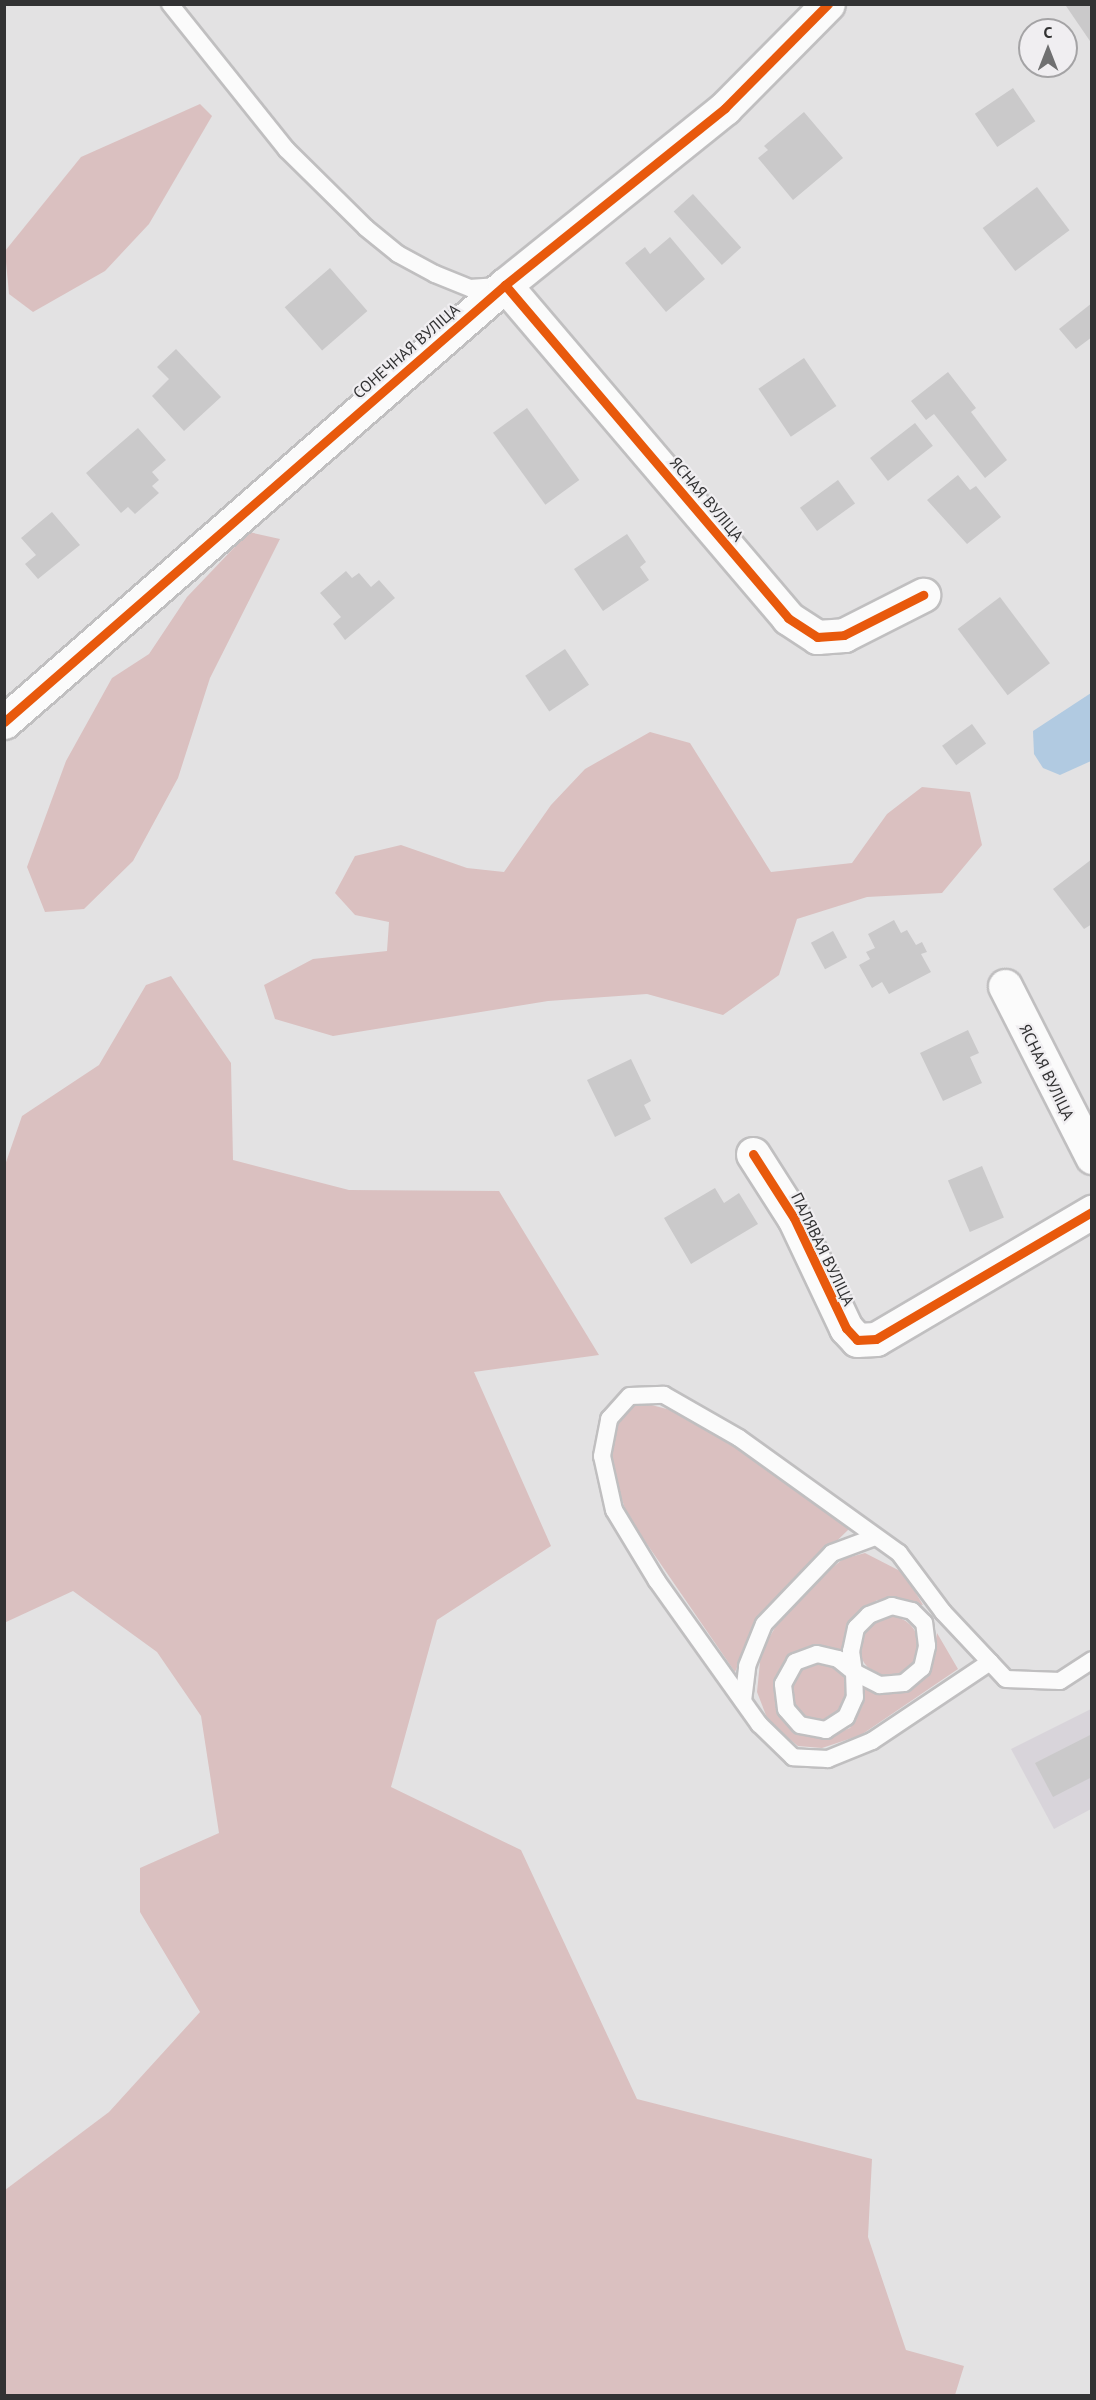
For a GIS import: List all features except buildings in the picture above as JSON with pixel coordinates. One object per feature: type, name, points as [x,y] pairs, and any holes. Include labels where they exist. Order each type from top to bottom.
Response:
[{"type":"street","name":"СОНЕЧНАЯ ВУЛІЦА","points":[[4,722],[505,285],[725,108],[828,4]]},
{"type":"street","name":"ЯСНАЯ ВУЛІЦА","points":[[505,285],[788,618],[817,637],[844,635],[923,595]]},
{"type":"street","name":"ЯСНАЯ ВУЛІЦА","points":[[1005,986],[1092,1157]]},
{"type":"street","name":"ПАЛЯВАЯ ВУЛІЦА","points":[[753,1154],[794,1218],[846,1328],[857,1340],[876,1339],[1092,1212]]},
{"type":"lane","points":[[170,4],[286,149],[366,228],[398,254],[470,288],[505,285]]},
{"type":"lane","points":[[990,1662],[872,1741],[828,1759],[793,1757],[743,1701],[657,1581],[614,1510],[602,1456],[609,1419],[630,1396],[664,1395],[739,1438],[875,1538],[899,1553],[943,1612],[1006,1679],[1060,1682],[1092,1660]]},
{"type":"lane","points":[[743,1701],[747,1666],[765,1624],[832,1553],[875,1538]]},
{"type":"lane","points":[[854,1672],[851,1652],[856,1628],[869,1615],[892,1606],[912,1611],[924,1623],[927,1646],[922,1668],[904,1683],[880,1685],[854,1672],[838,1659],[817,1654],[795,1662],[783,1684],[786,1709],[800,1725],[826,1730],[846,1717],[855,1697],[854,1672]]},
{"type":"lane","points":[[924,1623],[943,1612]]},
{"type":"shaded area","points":[[200,104],[212,116],[149,224],[105,271],[33,312],[9,294],[5,251],[81,157]]},
{"type":"shaded area","points":[[249,532],[280,539],[210,678],[178,778],[133,861],[84,909],[45,912],[27,867],[66,761],[112,678],[149,654],[187,597]]},
{"type":"shaded area","points":[[650,732],[690,743],[771,872],[852,863],[887,814],[922,787],[970,792],[982,845],[942,893],[867,897],[797,919],[779,975],[723,1015],[647,994],[548,1001],[333,1036],[275,1019],[264,985],[313,959],[387,951],[389,922],[355,915],[335,893],[355,856],[401,845],[467,868],[504,872],[551,805],[585,769]]},
{"type":"shaded area","points":[[171,976],[231,1063],[233,1160],[349,1190],[499,1191],[599,1355],[474,1372],[551,1546],[437,1620],[391,1787],[521,1850],[637,2099],[872,2159],[868,2237],[906,2350],[964,2366],[955,2395],[5,2395],[5,2190],[109,2112],[200,2012],[140,1912],[140,1868],[219,1833],[201,1716],[157,1652],[73,1591],[4,1623],[5,1165],[22,1116],[99,1065],[146,985]]},
{"type":"shaded area","points":[[640,1402],[686,1414],[744,1450],[849,1529],[757,1619],[735,1672],[627,1515],[610,1462],[613,1432],[623,1412]]},
{"type":"shaded area","points":[[865,1553],[904,1573],[923,1605],[877,1600],[852,1619],[845,1637],[845,1657],[824,1649],[799,1651],[782,1670],[778,1710],[788,1726],[806,1736],[828,1737],[850,1728],[863,1705],[865,1689],[886,1693],[909,1687],[930,1670],[937,1633],[958,1669],[861,1735],[822,1748],[798,1746],[769,1723],[757,1692],[761,1652],[780,1619],[812,1584],[843,1559]]},
{"type":"shaded area","points":[[889,1616],[910,1625],[919,1646],[910,1667],[889,1676],[868,1667],[859,1646],[868,1625]]},
{"type":"shaded area","points":[[819,1663],[830,1665],[843,1676],[848,1692],[846,1703],[835,1716],[819,1721],[808,1719],[795,1708],[790,1692],[792,1681],[803,1668]]},
{"type":"shaded area","points":[[1091,1709],[1091,1809],[1054,1829],[1011,1749]]},
{"type":"water","points":[[1091,693],[1091,761],[1060,775],[1043,768],[1034,754],[1033,731]]},
{"type":"cycle path","points":[[4,722],[505,285],[725,108],[828,4]]},
{"type":"cycle path","points":[[505,285],[788,618],[817,637],[844,635],[923,595]]},
{"type":"cycle path","points":[[753,1154],[794,1218],[846,1328],[857,1340],[876,1339],[1092,1212]]}]
